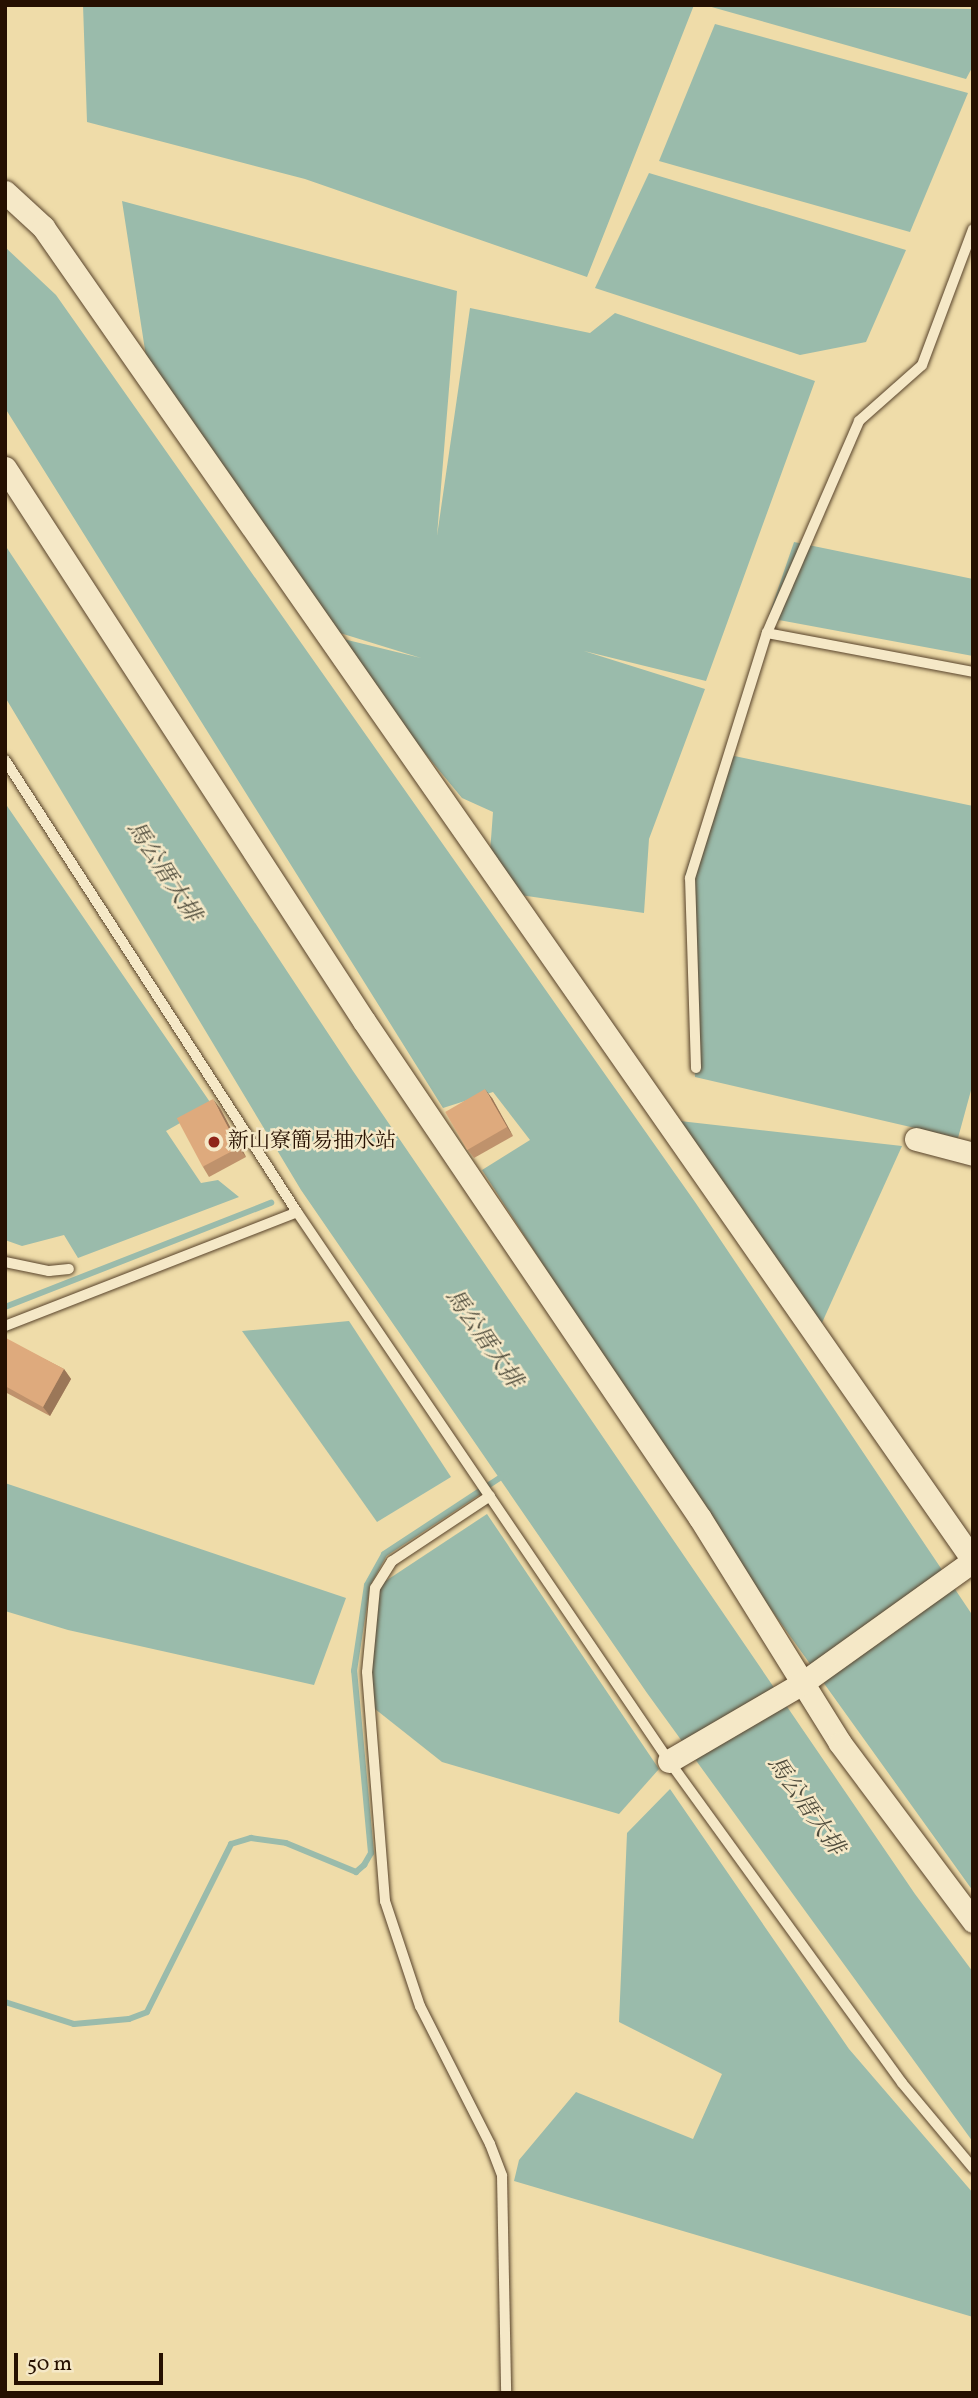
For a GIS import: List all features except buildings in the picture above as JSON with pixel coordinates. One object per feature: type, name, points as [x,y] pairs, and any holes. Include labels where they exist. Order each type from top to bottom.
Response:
[{"type":"street","points":[[5,192],[43,227],[973,1560],[801,1684],[669,1761]]},
{"type":"street","points":[[5,468],[441,1137],[700,1518],[801,1684],[973,1921]]},
{"type":"street","points":[[916,1139],[973,1154]]},
{"type":"lane","points":[[696,1068],[690,878],[767,633],[859,421],[922,365],[973,229]]},
{"type":"lane","points":[[767,633],[973,672]]},
{"type":"lane","points":[[5,760],[297,1212],[669,1761],[902,2083],[973,2168]]},
{"type":"lane","points":[[5,1326],[297,1212]]},
{"type":"lane","points":[[5,1262],[49,1271],[68,1269]]},
{"type":"lane","points":[[489,1495],[392,1561],[375,1588],[367,1672],[385,1901],[420,2006],[490,2144],[502,2176],[506,2393]]},
{"type":"water","points":[[83,5],[694,5],[587,277],[305,179],[87,122]]},
{"type":"water","points":[[708,6],[973,9],[973,66],[966,79]]},
{"type":"water","points":[[715,24],[968,93],[910,232],[659,161]]},
{"type":"water","points":[[649,173],[906,250],[866,342],[800,355],[595,288]]},
{"type":"water","points":[[122,201],[457,291],[437,536],[470,308],[590,333],[615,313],[815,381],[706,681],[584,651],[705,689],[649,839],[644,913],[507,893],[489,866],[493,812],[462,798],[327,635],[421,658],[327,629],[147,363]]},
{"type":"water","points":[[5,247],[56,295],[695,1202],[973,1616],[973,1891],[716,1533],[482,1170],[530,1140],[493,1092],[443,1108],[5,408]]},
{"type":"water","points":[[794,542],[973,579],[973,656],[768,618]]},
{"type":"water","name":"馬公厝大排","points":[[5,545],[353,1071],[915,1894],[973,1972],[973,2142],[647,1693],[301,1190],[5,697]]},
{"type":"water","points":[[725,754],[973,806],[973,1083],[958,1138],[695,1077],[685,875]]},
{"type":"water","points":[[5,803],[212,1105],[166,1131],[201,1183],[218,1180],[239,1197],[78,1258],[64,1235],[22,1246],[5,1240]]},
{"type":"water","points":[[662,1119],[902,1146],[816,1336]]},
{"type":"water","points":[[349,1321],[451,1477],[377,1522],[242,1331]]},
{"type":"water","points":[[5,1483],[346,1598],[314,1685],[68,1630],[5,1611]]},
{"type":"water","points":[[487,1514],[659,1769],[619,1814],[442,1762],[370,1705],[375,1588]]},
{"type":"water","points":[[670,1789],[849,2049],[973,2193],[973,2317],[514,2181],[519,2160],[576,2092],[693,2139],[722,2074],[619,2022],[627,1833]]},
{"type":"waterway","points":[[5,1307],[271,1203]]},
{"type":"waterway","points":[[5,2002],[74,2024],[129,2019],[147,2012],[231,1844],[251,1838],[286,1843],[356,1872],[364,1865],[371,1853],[354,1671],[367,1585],[384,1554],[506,1474]]},
{"type":"place","name":"新山寮簡易抽水站","points":[[214,1142]]}]
